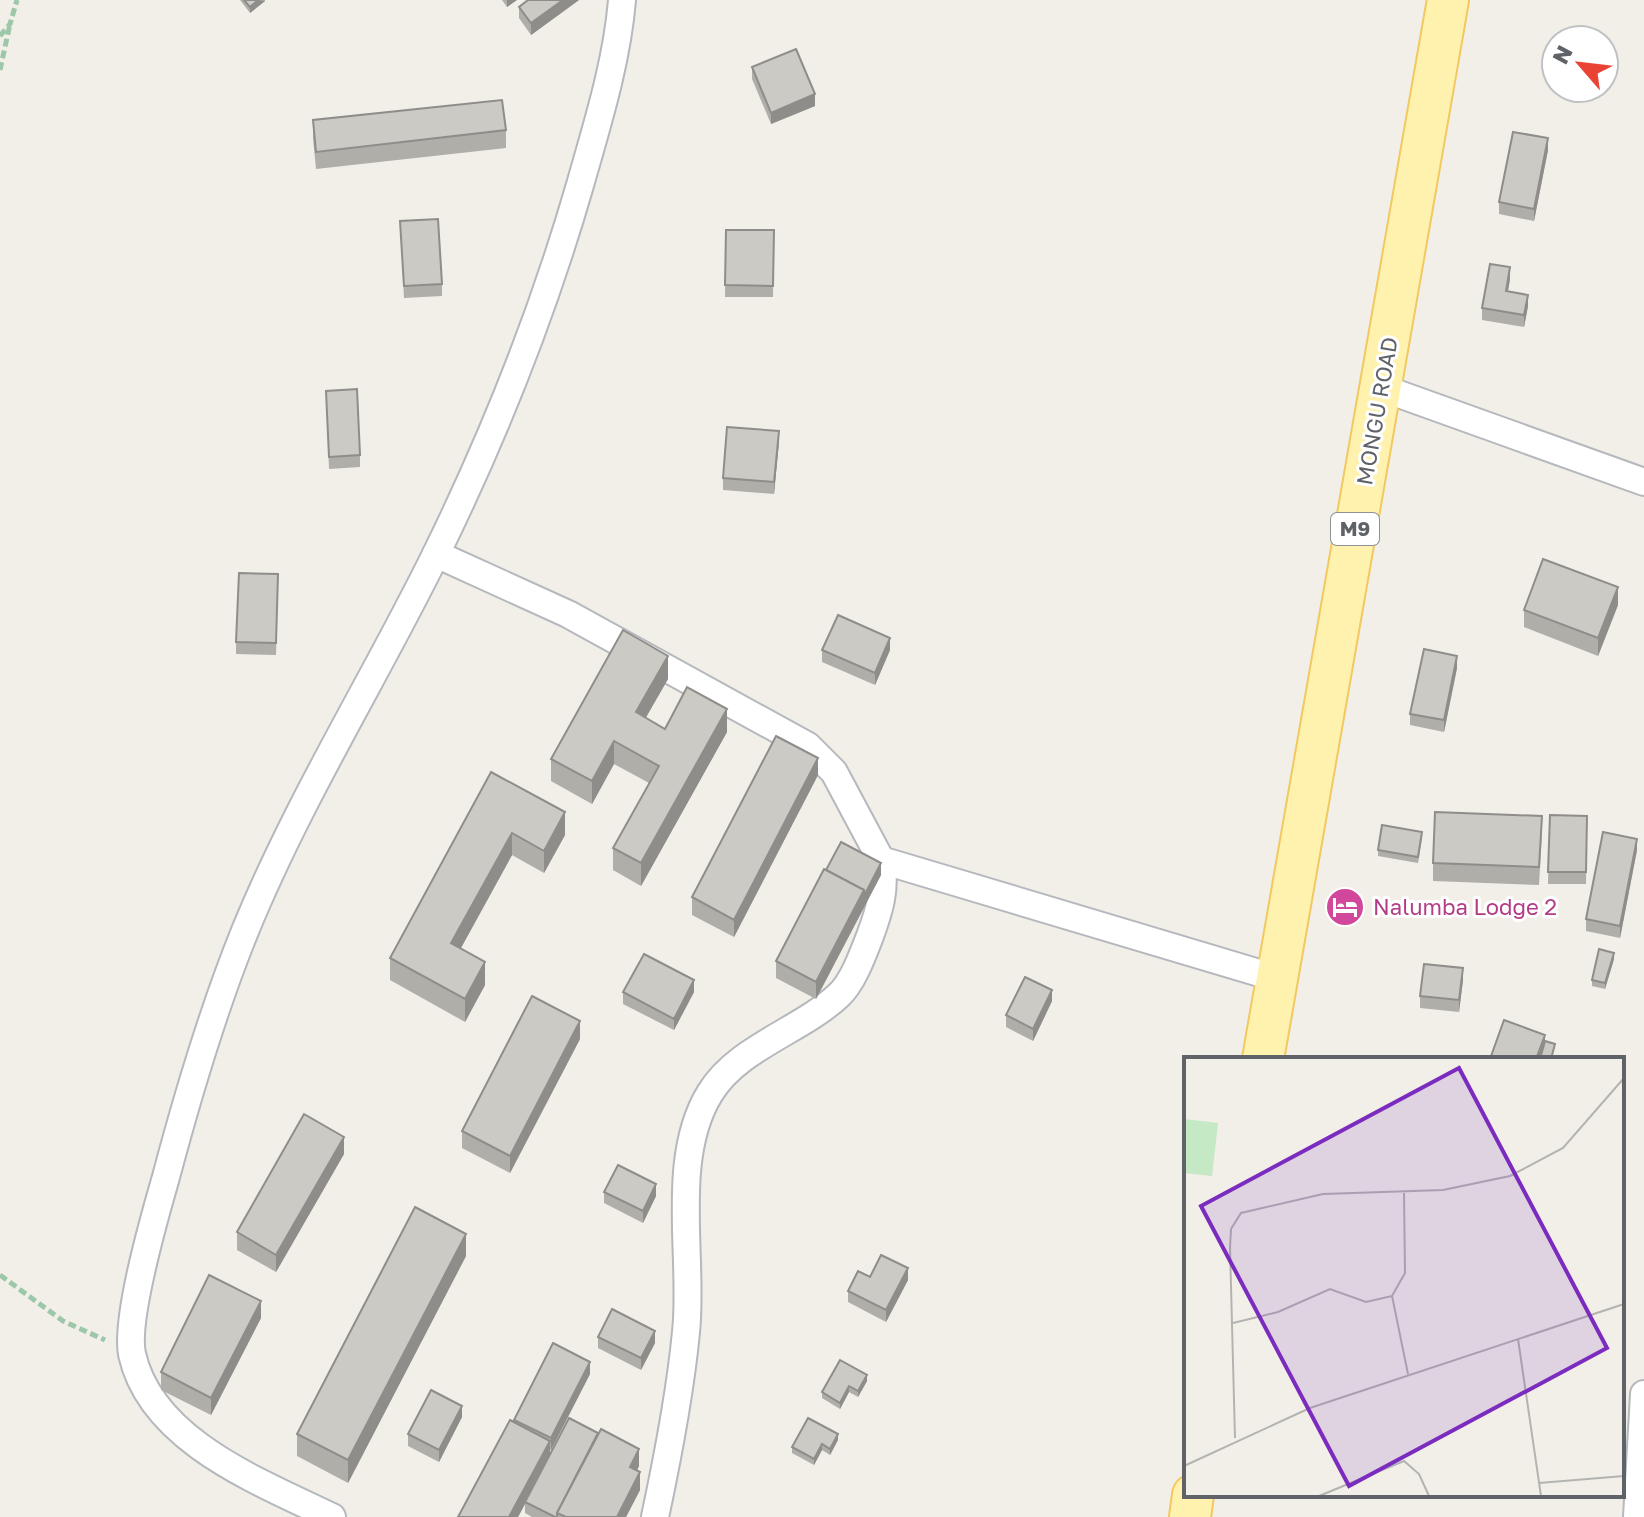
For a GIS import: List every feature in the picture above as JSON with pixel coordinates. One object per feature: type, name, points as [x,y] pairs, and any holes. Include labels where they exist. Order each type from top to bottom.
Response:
[{"type":"main road","name":"MONGU ROAD","points":[[1263,1057],[1448,0]]},
{"type":"main road","points":[[1190,1517],[1193,1497]]},
{"type":"street","points":[[332,1517],[264,1484],[180,1433],[150,1398],[131,1352],[137,1296],[188,1096],[245,930],[323,769],[436,554],[521,369],[552,284],[590,151],[620,26],[622,0]]},
{"type":"street","points":[[1382,388],[1644,482]]},
{"type":"street","points":[[436,554],[568,614],[808,746],[834,772],[881,860],[885,884],[882,906],[842,993],[807,1021],[727,1073],[709,1093],[695,1127],[687,1175],[687,1328],[675,1422],[655,1517]]},
{"type":"street","points":[[881,860],[1276,978]]},
{"type":"street","points":[[1637,1517],[1644,1394]]},
{"type":"path","points":[[0,70],[17,0]]},
{"type":"path","points":[[0,36],[10,24]]},
{"type":"path","points":[[0,1275],[63,1321],[131,1352]]},
{"type":"building","points":[[244,0],[258,0],[250,7]]},
{"type":"building","points":[[528,0],[563,0],[531,23],[519,7]]},
{"type":"building","points":[[796,49],[815,94],[771,113],[752,67]]},
{"type":"building","points":[[502,100],[506,130],[316,152],[313,120]]},
{"type":"building","points":[[1513,132],[1548,138],[1534,209],[1499,202]]},
{"type":"building","points":[[438,219],[442,284],[404,286],[400,221]]},
{"type":"building","points":[[726,230],[774,230],[773,286],[725,285]]},
{"type":"building","points":[[1490,264],[1510,267],[1506,291],[1528,295],[1524,315],[1482,308]]},
{"type":"building","points":[[357,389],[360,455],[329,457],[326,391]]},
{"type":"building","points":[[727,427],[779,431],[774,482],[723,478]]},
{"type":"building","points":[[1543,559],[1618,587],[1598,638],[1524,610]]},
{"type":"building","points":[[239,573],[278,574],[276,643],[236,642]]},
{"type":"building","points":[[838,615],[890,638],[875,673],[822,650]]},
{"type":"building","points":[[623,630],[668,656],[636,712],[665,729],[687,687],[727,709],[641,863],[613,848],[659,766],[614,741],[592,781],[551,759]]},
{"type":"building","points":[[1424,649],[1457,656],[1444,720],[1410,714]]},
{"type":"building","points":[[776,736],[818,758],[734,920],[692,897]]},
{"type":"building","points":[[491,772],[565,812],[544,851],[512,833],[451,943],[485,962],[465,999],[390,958]]},
{"type":"building","points":[[1435,812],[1542,816],[1539,867],[1433,863]]},
{"type":"building","points":[[1550,815],[1587,816],[1586,872],[1548,872]]},
{"type":"building","points":[[1382,825],[1422,832],[1418,857],[1378,850]]},
{"type":"building","points":[[1603,832],[1637,839],[1620,926],[1586,919]]},
{"type":"building","points":[[841,842],[881,863],[864,896],[864,890],[826,870]]},
{"type":"building","points":[[824,869],[864,890],[816,982],[776,961]]},
{"type":"building","points":[[1599,949],[1614,953],[1605,983],[1592,980]]},
{"type":"building","points":[[644,954],[694,980],[674,1019],[623,992]]},
{"type":"building","points":[[1424,964],[1463,968],[1459,1000],[1420,996]]},
{"type":"building","points":[[1025,977],[1052,990],[1033,1029],[1006,1015]]},
{"type":"building","points":[[532,996],[580,1021],[510,1156],[462,1131]]},
{"type":"building","points":[[1504,1020],[1545,1035],[1537,1057],[1491,1057]]},
{"type":"building","points":[[1545,1041],[1555,1044],[1552,1057],[1541,1057]]},
{"type":"building","points":[[304,1114],[344,1137],[276,1255],[237,1232]]},
{"type":"building","points":[[618,1165],[656,1184],[643,1211],[604,1192]]},
{"type":"building","points":[[415,1207],[466,1234],[348,1460],[297,1434]]},
{"type":"building","points":[[881,1255],[908,1268],[886,1310],[848,1291],[858,1271],[870,1277]]},
{"type":"building","points":[[209,1275],[261,1301],[211,1398],[161,1372]]},
{"type":"building","points":[[612,1309],[655,1331],[641,1358],[598,1337]]},
{"type":"building","points":[[553,1343],[590,1362],[551,1438],[514,1420]]},
{"type":"building","points":[[840,1360],[867,1375],[858,1391],[849,1386],[840,1403],[822,1392]]},
{"type":"building","points":[[431,1390],[462,1406],[439,1450],[408,1434]]},
{"type":"building","points":[[569,1418],[598,1433],[555,1517],[525,1502]]},
{"type":"building","points":[[808,1418],[838,1434],[830,1449],[822,1444],[814,1459],[792,1447]]},
{"type":"building","points":[[510,1420],[550,1441],[509,1517],[458,1517]]},
{"type":"building","points":[[601,1429],[639,1449],[630,1467],[640,1472],[617,1517],[566,1517],[557,1513]]},
{"type":"place","name":"Nalumba Lodge 2","points":[[1345,907]]}]
